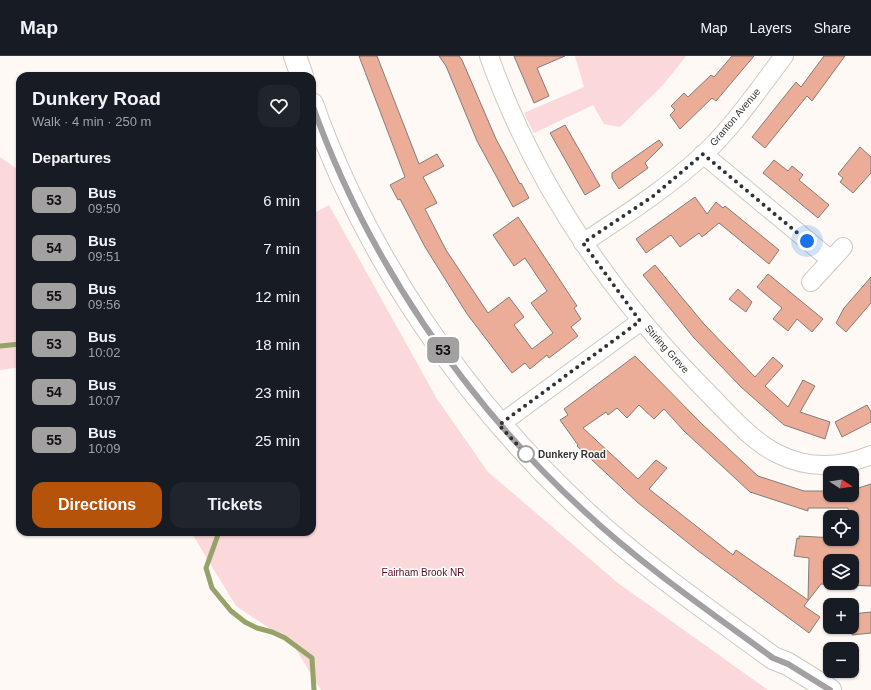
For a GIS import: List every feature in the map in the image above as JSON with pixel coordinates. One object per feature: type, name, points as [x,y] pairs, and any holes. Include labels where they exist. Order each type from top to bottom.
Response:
[{"type":"street","points":[[295,56],[301,72]]},
{"type":"street","name":"Stirling Grove","points":[[489,56],[518,128],[559,205],[583,243],[640,321],[734,419],[763,445],[791,459],[821,465],[843,464],[871,455]]},
{"type":"street","name":"Granton Avenue","points":[[583,243],[652,197],[703,154],[731,124],[784,56]]},
{"type":"street","points":[[316,114],[339,172],[366,226],[393,274],[427,328],[470,389],[499,425],[536,465],[585,512],[638,556],[773,658],[788,664],[830,690]]},
{"type":"street","points":[[703,154],[830,260]]},
{"type":"street","points":[[812,282],[843,247]]},
{"type":"street","points":[[499,425],[640,321]]},
{"type":"street","points":[[773,658],[781,673],[803,690]]},
{"type":"green space","points":[[575,56],[686,56],[663,85],[620,127],[604,124],[593,105],[534,133],[524,113],[584,87]]},
{"type":"green space","points":[[0,157],[16,168],[16,368],[0,370]]},
{"type":"green space","name":"Fairham Brook NR","points":[[329,205],[437,399],[488,472],[618,583],[768,690],[321,690],[292,643],[236,606],[193,536],[316,536],[316,212]]},
{"type":"building","points":[[359,56],[377,56],[419,164],[437,154],[444,166],[423,177],[437,203],[425,209],[446,250],[488,313],[509,297],[524,317],[514,325],[532,349],[553,333],[531,303],[547,291],[525,258],[514,266],[493,235],[518,217],[577,306],[574,308],[581,319],[571,327],[578,336],[549,358],[547,355],[530,369],[525,363],[512,373],[467,314],[425,247],[400,199],[398,200],[390,185],[405,177]]},
{"type":"building","points":[[439,56],[459,56],[462,60],[496,139],[529,198],[513,207],[477,141],[446,66]]},
{"type":"building","points":[[514,56],[565,56],[537,68],[549,96],[534,103]]},
{"type":"building","points":[[732,56],[754,56],[716,101],[712,98],[680,129],[670,115],[675,110],[671,106],[684,93],[688,97],[711,75],[714,77]]},
{"type":"building","points":[[824,56],[845,56],[812,101],[807,96],[765,148],[752,137],[796,82],[801,87]]},
{"type":"building","points":[[565,125],[600,186],[585,195],[550,133]]},
{"type":"building","points":[[659,140],[663,145],[645,163],[648,168],[619,189],[612,178],[612,173]]},
{"type":"building","points":[[860,147],[871,157],[871,173],[853,193],[840,182],[843,178],[838,174]]},
{"type":"building","points":[[774,160],[788,171],[792,166],[803,175],[799,180],[829,205],[818,218],[763,173]]},
{"type":"building","points":[[695,197],[707,214],[716,202],[723,208],[725,206],[779,250],[769,264],[719,223],[702,237],[699,233],[680,247],[671,235],[646,253],[636,239]]},
{"type":"building","points":[[655,265],[704,324],[755,377],[773,357],[783,366],[765,386],[788,407],[803,380],[815,386],[800,412],[830,422],[825,439],[784,425],[741,387],[694,338],[643,275]]},
{"type":"building","points":[[768,274],[823,319],[812,332],[797,319],[788,331],[773,319],[782,308],[757,287]]},
{"type":"building","points":[[871,277],[871,303],[846,332],[836,323],[844,308]]},
{"type":"building","points":[[738,289],[752,302],[746,312],[729,299]]},
{"type":"building","points":[[635,356],[702,424],[758,476],[804,491],[823,491],[823,502],[859,502],[859,488],[871,484],[871,586],[859,586],[859,554],[823,554],[823,584],[821,584],[804,606],[820,617],[809,633],[697,550],[637,502],[577,446],[578,445],[560,420],[568,415],[564,409]],"holes":[[[639,405],[654,419],[664,409],[684,431],[750,492],[808,511],[808,508],[848,508],[848,510],[859,510],[859,546],[823,546],[823,537],[799,536],[799,539],[797,538],[794,556],[809,558],[808,600],[736,550],[733,555],[649,489],[667,468],[656,460],[638,479],[583,428],[606,412],[608,415],[617,408],[627,418]]]},
{"type":"building","points":[[867,405],[871,412],[871,422],[842,437],[835,422]]},
{"type":"building","points":[[871,612],[871,633],[852,635],[859,634],[859,613]]},
{"type":"waterway","points":[[0,346],[16,344]]},
{"type":"waterway","points":[[218,536],[206,568],[212,588],[231,611],[245,622],[285,638],[312,658],[314,690]]},
{"type":"bus line","name":"53","points":[[316,115],[339,172],[366,226],[393,274],[427,328],[470,389],[499,425],[536,465],[585,512],[638,556],[773,658],[788,664],[830,690]]},
{"type":"place","name":"Dunkery Road","points":[[526,454]]},
{"type":"route","points":[[526,454],[527,455],[499,425],[640,321],[583,243],[652,197],[703,154],[807,241]]}]
